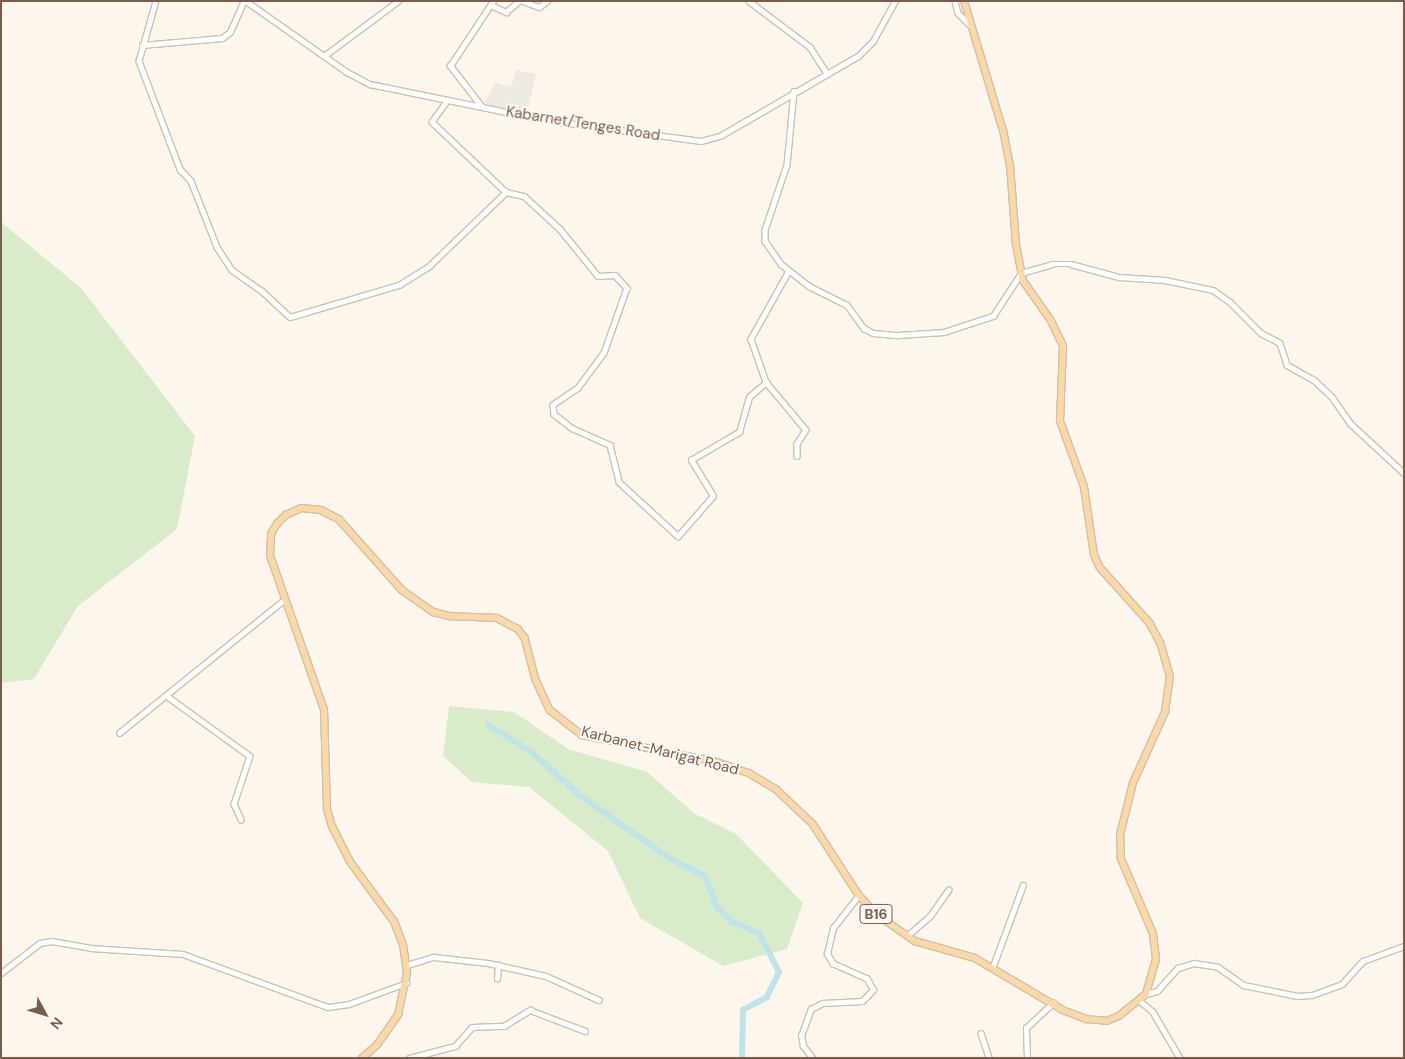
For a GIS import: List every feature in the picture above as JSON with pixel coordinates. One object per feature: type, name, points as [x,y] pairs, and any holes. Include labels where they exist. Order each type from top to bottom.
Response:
[{"type":"main road","name":"Karbanet-Marigat Road","points":[[362,1058],[377,1045],[398,1015],[407,983],[407,965],[403,944],[394,922],[350,862],[332,827],[326,801],[324,710],[270,556],[272,534],[277,524],[296,509],[309,507],[330,513],[360,541],[402,590],[420,603],[449,616],[496,618],[518,629],[524,638],[536,680],[550,710],[582,735],[717,762],[749,773],[776,790],[813,824],[859,895],[886,922],[907,936],[993,966],[1075,1016],[1107,1020],[1119,1016],[1140,1001],[1146,994],[1155,965],[1153,934],[1121,859],[1120,835],[1133,783],[1165,712],[1170,677],[1160,643],[1150,624],[1100,568],[1094,555],[1084,487],[1060,421],[1063,346],[1051,322],[1023,281],[1010,166],[998,109],[964,1]]},
{"type":"street","points":[[156,1],[139,61],[143,78],[180,169],[195,190],[221,256],[240,279],[262,291],[290,317],[390,289],[407,281],[429,266],[506,192]]},
{"type":"street","points":[[142,45],[222,38],[230,32],[245,1]]},
{"type":"street","name":"Kabarnet/Tenges Road","points":[[245,1],[324,56],[370,84],[587,127],[701,141],[720,136],[794,91],[864,52],[895,1]]},
{"type":"street","points":[[324,56],[398,1]]},
{"type":"street","points":[[481,106],[450,66],[492,3],[506,12],[519,1]]},
{"type":"street","points":[[523,1],[539,7],[547,1]]},
{"type":"street","points":[[749,1],[810,46],[827,73]]},
{"type":"street","points":[[955,1],[958,14],[970,25]]},
{"type":"street","points":[[794,91],[787,164],[764,230],[765,241],[771,254],[789,271],[810,286],[847,304],[864,328],[873,333],[898,335],[944,332],[993,316],[1021,273],[1052,264],[1071,264],[1119,277],[1165,280],[1218,293],[1255,328],[1280,343],[1287,365],[1314,380],[1332,397],[1351,424],[1404,473]]},
{"type":"street","points":[[448,100],[432,122],[506,192],[518,193],[539,208],[598,276],[615,274],[625,282],[626,296],[604,353],[578,388],[553,405],[552,410],[572,428],[610,445],[619,482],[678,536],[713,496],[691,460],[739,432],[750,397],[766,382]]},
{"type":"street","points":[[789,271],[752,336],[766,382],[806,430],[797,444],[797,456]]},
{"type":"street","points":[[119,733],[285,599]]},
{"type":"street","points":[[166,696],[250,756],[234,804],[241,819]]},
{"type":"street","points":[[993,966],[1022,885]]},
{"type":"street","points":[[907,936],[930,916],[948,890]]},
{"type":"street","points":[[812,1058],[803,1046],[801,1036],[811,1010],[823,1003],[862,1001],[873,990],[867,979],[838,968],[827,954],[833,928],[859,895]]},
{"type":"street","points":[[1,973],[40,943],[52,941],[90,948],[183,954],[328,1007],[349,1004],[407,983]]},
{"type":"street","points":[[1146,994],[1157,991],[1178,968],[1194,963],[1218,967],[1244,985],[1292,995],[1312,995],[1342,984],[1364,961],[1404,946]]},
{"type":"street","points":[[407,965],[443,957],[498,966],[564,982],[599,1000]]},
{"type":"street","points":[[497,979],[498,966]]},
{"type":"street","points":[[1140,1001],[1153,1012],[1180,1058]]},
{"type":"street","points":[[1027,1058],[1026,1028],[1053,1003]]},
{"type":"street","points":[[409,1058],[455,1046],[472,1027],[504,1026],[530,1010],[585,1031]]},
{"type":"street","points":[[981,1033],[989,1058]]},
{"type":"shaded area","points":[[516,70],[536,74],[527,112],[483,106],[495,83],[511,87]]},
{"type":"green space","points":[[1,222],[81,288],[195,436],[177,529],[78,606],[34,679],[1,683]]},
{"type":"green space","points":[[449,706],[514,712],[568,749],[647,772],[695,814],[736,834],[803,903],[787,949],[723,966],[640,918],[608,851],[529,787],[472,782],[443,756]]},
{"type":"waterway","points":[[488,725],[530,751],[581,796],[669,858],[705,876],[717,907],[732,922],[759,933],[779,972],[767,997],[743,1010],[742,1058]]}]
